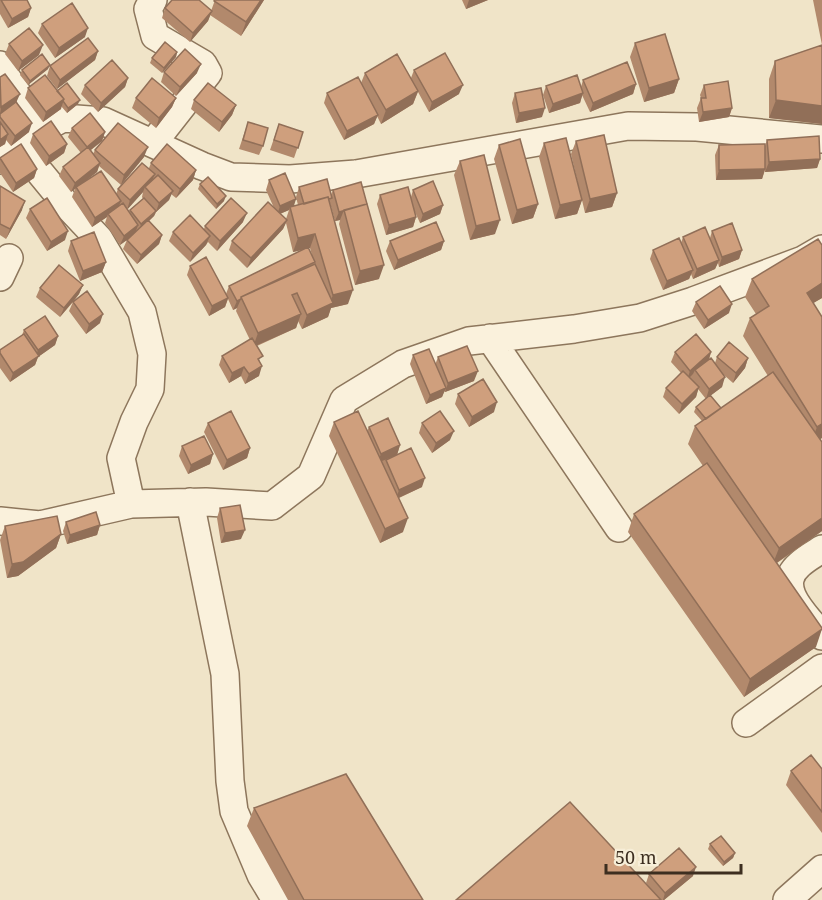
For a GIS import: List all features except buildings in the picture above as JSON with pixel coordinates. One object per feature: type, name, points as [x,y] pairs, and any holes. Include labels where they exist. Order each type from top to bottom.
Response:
[{"type":"street","points":[[153,0],[148,9],[155,36],[204,64],[208,73],[153,143]]},
{"type":"street","points":[[0,65],[42,129]]},
{"type":"street","points":[[131,504],[121,458],[134,422],[150,389],[152,354],[142,312],[99,239],[66,203],[10,154],[42,129],[63,118],[103,121],[231,177],[291,179],[356,174],[628,126],[696,127],[822,139]]},
{"type":"street","points":[[0,521],[40,525],[131,504],[189,502],[272,506],[311,476],[344,400],[403,364],[469,341],[574,329],[640,318],[792,264],[822,249]]},
{"type":"street","points":[[490,338],[619,528]]},
{"type":"street","points":[[189,502],[225,674],[230,782],[234,811],[261,875],[276,900]]},
{"type":"street","points":[[822,549],[797,566],[788,580],[789,593],[822,636]]},
{"type":"street","points":[[746,723],[822,668]]},
{"type":"street","points":[[787,900],[822,869]]}]
